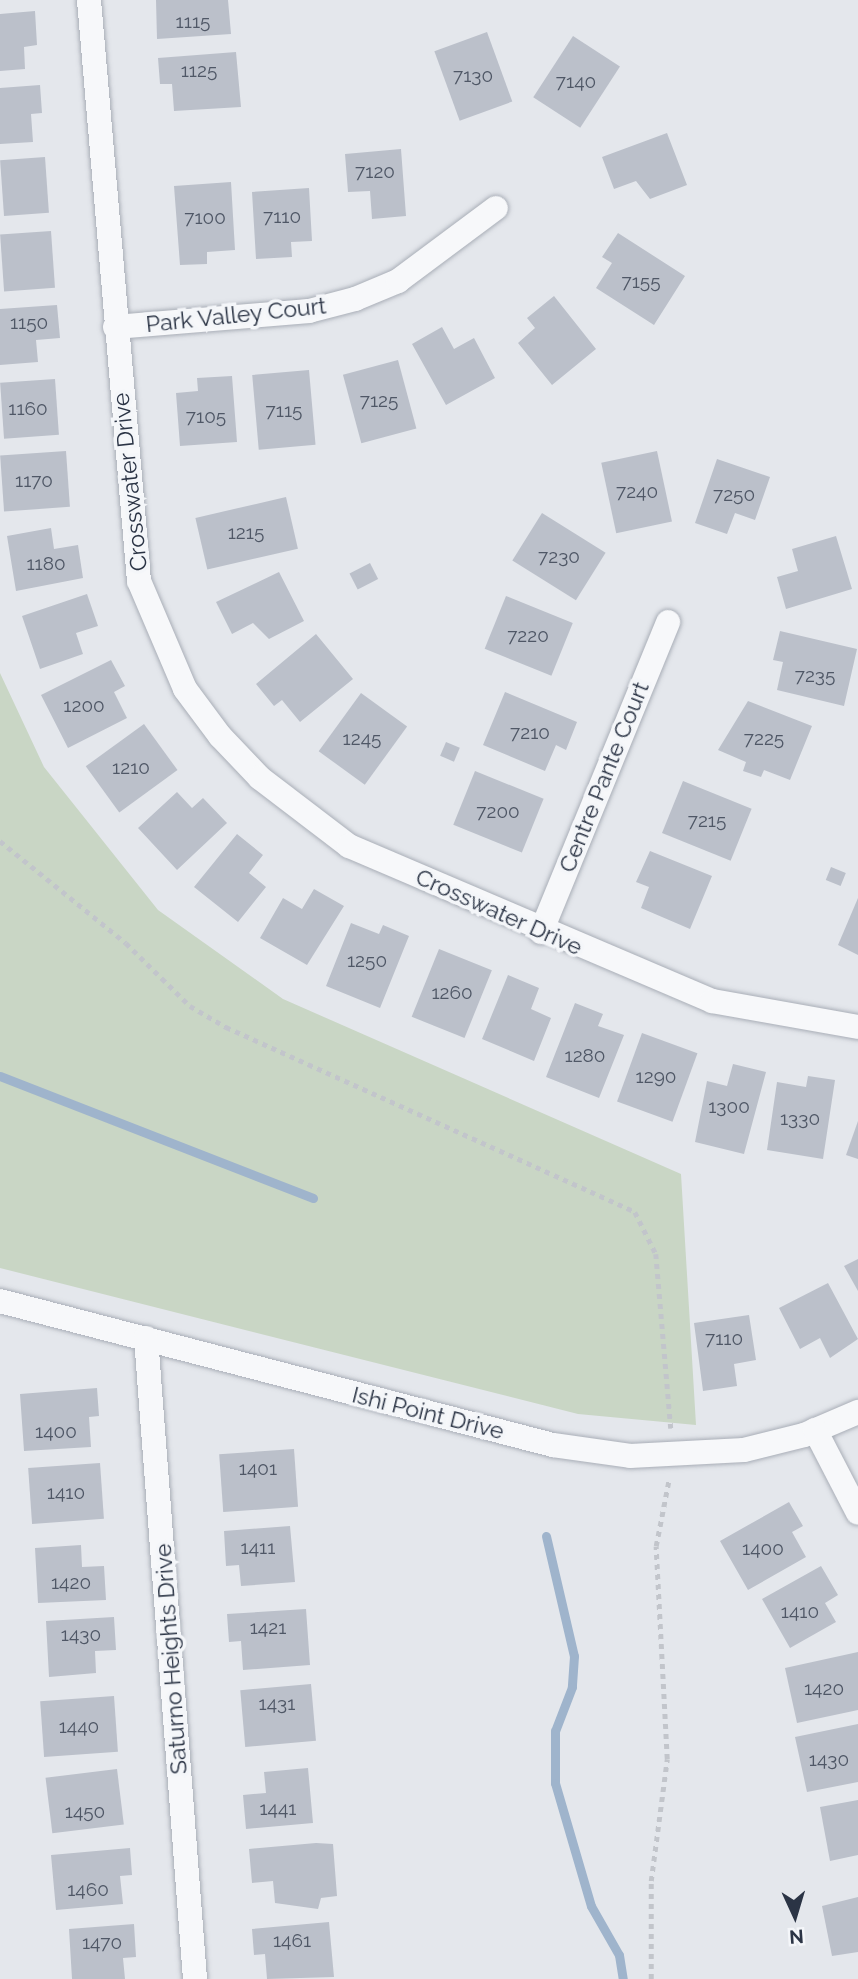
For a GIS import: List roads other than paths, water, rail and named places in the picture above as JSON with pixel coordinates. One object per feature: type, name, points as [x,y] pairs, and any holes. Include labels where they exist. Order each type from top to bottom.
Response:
[{"type":"street","name":"Crosswater Drive","points":[[89,0],[115,327],[139,581],[185,689],[260,778],[307,818],[349,846],[541,932],[712,1001],[858,1027]]},
{"type":"street","name":"Park Valley Court","points":[[115,327],[309,311],[355,299],[398,281],[496,208]]},
{"type":"street","name":"Centre Pante Court","points":[[541,932],[668,622]]},
{"type":"street","name":"Ishi Point Drive","points":[[0,1301],[553,1445],[673,1457],[744,1450],[815,1430],[858,1412]]},
{"type":"street","name":"Saturno Heights Drive","points":[[146,1338],[195,1979]]},
{"type":"street","points":[[815,1430],[858,1513]]},
{"type":"waterway","points":[[0,1076],[313,1198]]},
{"type":"waterway","points":[[546,1536],[574,1656],[572,1687],[555,1731],[555,1783],[591,1906],[619,1955],[623,1979]]}]
